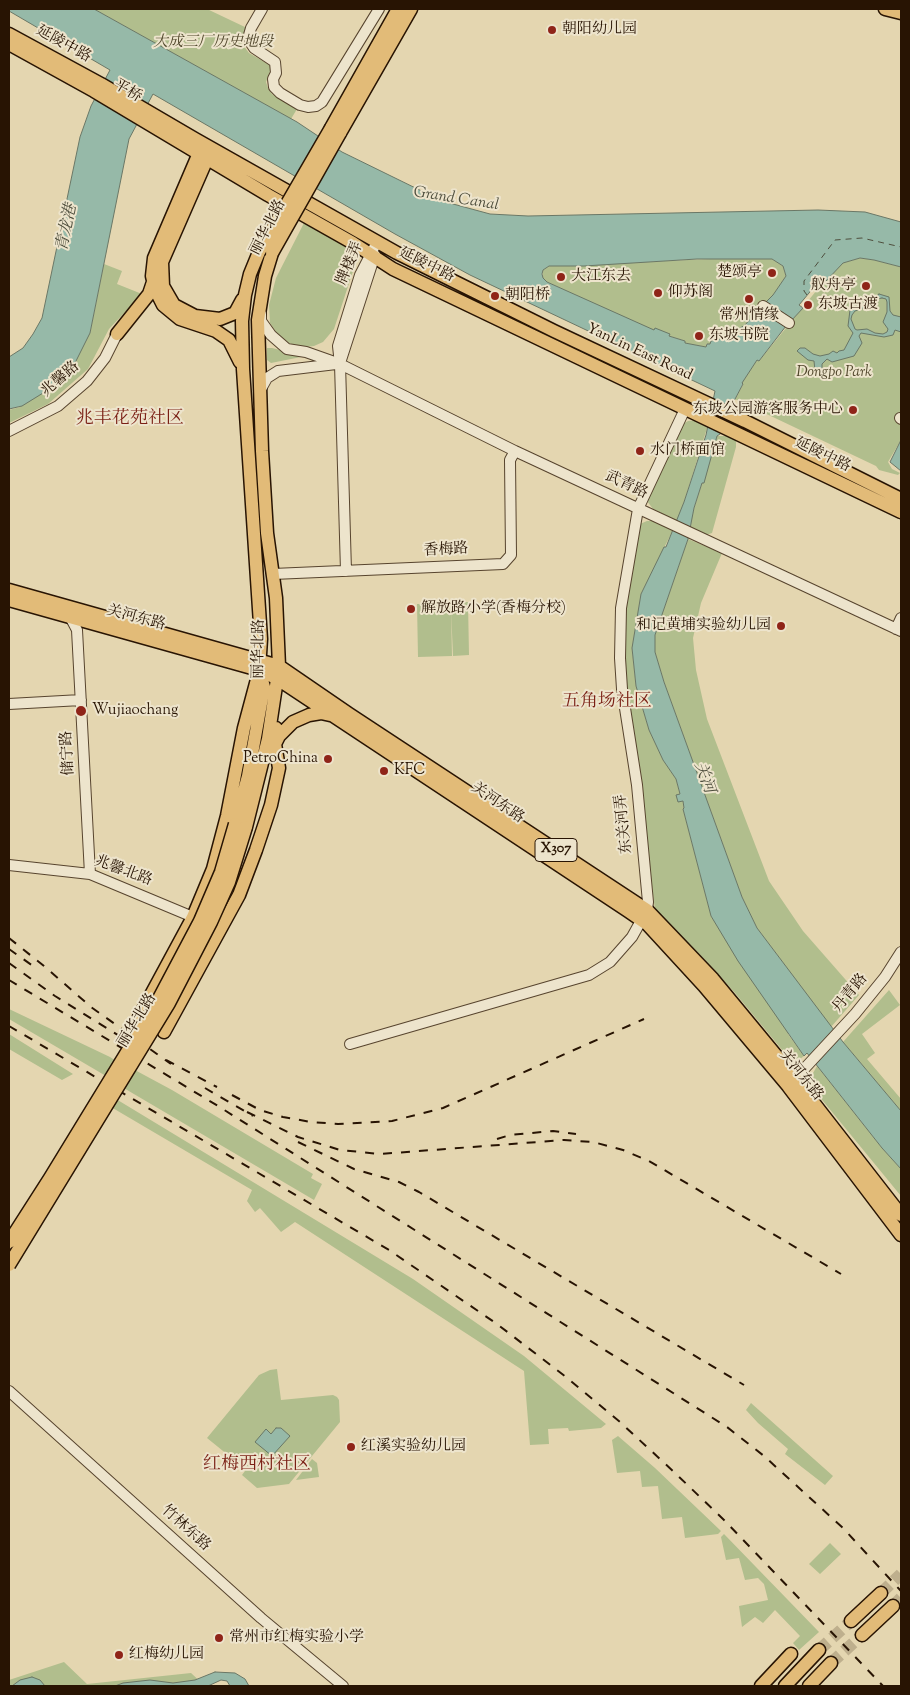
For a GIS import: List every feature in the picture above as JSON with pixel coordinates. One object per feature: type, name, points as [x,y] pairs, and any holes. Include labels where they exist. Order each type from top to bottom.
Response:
[{"type":"main road","name":"丽华北路","points":[[9,1242],[154,1008],[207,905],[259,778],[268,739],[277,672],[276,598],[267,533],[262,451],[258,320],[260,301],[272,253],[398,9]]},
{"type":"main road","name":"丽华北路","points":[[9,1265],[169,1003],[211,922],[229,882],[264,687],[260,666],[259,603],[243,369],[242,321],[245,295],[250,274],[259,252],[411,9]]},
{"type":"main road","points":[[885,9],[901,13]]},
{"type":"main road","points":[[9,28],[80,67],[98,88]]},
{"type":"main road","name":"延陵中路","points":[[9,34],[98,88]]},
{"type":"main road","name":"延陵中路","points":[[9,44],[98,88]]},
{"type":"main road","name":"平桥","points":[[98,88],[144,116]]},
{"type":"main road","name":"延陵中路","points":[[144,116],[393,269],[901,512]]},
{"type":"main road","points":[[117,334],[149,294],[153,282],[154,258],[205,153]]},
{"type":"main road","points":[[205,153],[162,262],[163,286],[174,305],[195,316],[220,319],[234,313],[245,295]]},
{"type":"main road","name":"延陵中路","points":[[205,153],[554,330],[710,404],[901,499]]},
{"type":"main road","points":[[153,282],[163,305],[180,319],[216,331],[230,340],[243,369]]},
{"type":"main road","name":"关河东路","points":[[9,590],[277,672],[343,710],[644,915],[713,979],[790,1080],[901,1235]]},
{"type":"main road","name":"关河东路","points":[[9,600],[72,619],[260,666]]},
{"type":"main road","points":[[139,1017],[193,916],[213,869],[227,816],[244,728],[260,666]]},
{"type":"main road","points":[[164,1032],[239,895],[271,805],[279,768],[275,744],[277,672]]},
{"type":"main road","name":"关河东路","points":[[277,672],[332,715],[644,915]]},
{"type":"main road","points":[[259,778],[275,744],[293,722],[309,715],[321,713],[332,715]]},
{"type":"main road","name":"关河东路","points":[[790,1080],[901,1215]]},
{"type":"main road","points":[[851,1621],[881,1593]]},
{"type":"main road","points":[[862,1634],[893,1606]]},
{"type":"main road","points":[[785,1686],[819,1650]]},
{"type":"main road","points":[[761,1686],[791,1654]]},
{"type":"main road","points":[[809,1686],[831,1663]]},
{"type":"street","points":[[262,9],[251,28],[250,42],[254,48],[275,62],[276,73],[273,80],[274,86],[280,93],[300,105],[308,107],[316,106],[322,102],[378,9]]},
{"type":"street","name":"牌楼弄","points":[[346,571],[338,346],[360,275],[378,242]]},
{"type":"street","name":"牌楼弄","points":[[340,364],[372,255]]},
{"type":"street","name":"武青路","points":[[260,301],[262,321],[271,335],[288,348],[340,364],[515,451],[899,630]]},
{"type":"street","points":[[763,306],[789,323]]},
{"type":"street","name":"兆馨路","points":[[9,431],[58,406],[87,381],[105,358],[117,334]]},
{"type":"street","points":[[314,355],[325,355],[333,352],[338,346]]},
{"type":"street","points":[[261,389],[267,378],[278,371],[340,364]]},
{"type":"street","name":"东关河弄","points":[[644,915],[648,902],[636,785],[622,689],[620,658],[621,608],[638,509],[685,409]]},
{"type":"street","name":"香梅路","points":[[273,574],[502,564],[511,555],[510,460],[515,451]]},
{"type":"street","name":"储宁路","points":[[62,606],[72,619],[77,630],[90,874]]},
{"type":"street","points":[[899,630],[901,618]]},
{"type":"street","points":[[9,704],[81,700]]},
{"type":"street","name":"兆馨北路","points":[[9,865],[90,874],[193,916]]},
{"type":"street","points":[[350,1044],[589,975],[610,962],[632,937],[644,915]]},
{"type":"street","name":"丹青路","points":[[790,1080],[885,977],[901,952]]},
{"type":"street","name":"竹林东路","points":[[9,1391],[261,1618],[343,1686]]},
{"type":"green space","name":"大成三厂历史地段","points":[[94,9],[207,9],[247,28],[241,37],[243,45],[249,53],[270,65],[271,69],[266,82],[268,88],[272,94],[297,109],[291,119]]},
{"type":"green space","points":[[305,221],[352,250],[356,255],[356,262],[334,329],[323,342],[306,347],[288,343],[280,338],[270,323],[269,305],[276,278]]},
{"type":"green space","points":[[733,258],[772,259],[783,266],[786,276],[773,295],[745,325],[724,338],[711,341],[710,344],[706,344],[706,347],[685,343],[685,341],[654,331],[547,282],[543,278],[543,270],[549,266]]},
{"type":"green space","name":"Dongpo Park","points":[[860,258],[901,267],[901,440],[888,462],[892,469],[900,473],[898,475],[879,470],[876,466],[735,399],[743,385],[741,383],[757,360],[759,361],[821,285],[819,282],[843,263]]},
{"type":"green space","points":[[104,264],[122,271],[117,284],[142,294],[109,329],[88,369],[48,404],[9,423],[9,410],[20,407],[90,333]]},
{"type":"green space","points":[[267,348],[301,355],[301,357],[271,363],[267,360]]},
{"type":"green space","points":[[698,420],[708,425],[677,521],[653,509],[647,501],[683,424],[688,421]]},
{"type":"green space","points":[[717,436],[728,436],[736,440],[736,447],[712,533],[706,535],[691,528],[691,518]]},
{"type":"green space","points":[[654,521],[673,530],[641,594],[632,648],[636,686],[649,730],[663,760],[676,779],[680,795],[677,795],[683,801],[683,809],[711,916],[804,1056],[800,1059],[788,1057],[735,993],[655,910],[623,657],[625,609],[640,524]]},
{"type":"green space","points":[[688,539],[722,553],[701,603],[693,638],[696,670],[707,719],[769,881],[803,931],[859,995],[831,1027],[757,928],[742,897],[664,682],[655,652],[655,635]]},
{"type":"green space","points":[[446,602],[468,602],[469,655],[453,656],[451,609],[452,656],[418,657],[417,604],[422,604],[423,607],[433,603],[445,606]]},
{"type":"green space","points":[[889,990],[900,1005],[862,1034],[875,1053],[867,1059],[901,1099],[901,1111],[843,1042]]},
{"type":"green space","points":[[9,1009],[116,1061],[106,1076],[9,1019]]},
{"type":"green space","points":[[9,1034],[73,1074],[62,1080],[9,1049]]},
{"type":"green space","points":[[817,1066],[901,1169],[901,1196],[814,1090],[812,1075]]},
{"type":"green space","points":[[133,1069],[172,1090],[313,1174],[311,1178],[322,1184],[314,1200],[122,1087]]},
{"type":"green space","points":[[116,1099],[413,1279],[524,1356],[606,1424],[601,1428],[569,1431],[568,1428],[548,1429],[549,1444],[530,1445],[524,1371],[295,1222],[281,1232],[260,1208],[255,1212],[247,1201],[252,1190],[111,1107]]},
{"type":"green space","points":[[277,1369],[281,1400],[333,1395],[339,1400],[340,1422],[289,1484],[257,1488],[242,1475],[245,1471],[244,1468],[207,1438],[259,1375]]},
{"type":"green space","points":[[751,1403],[833,1476],[825,1485],[785,1454],[788,1449],[746,1410]]},
{"type":"green space","points":[[618,1436],[655,1468],[721,1531],[718,1534],[685,1538],[682,1517],[662,1519],[658,1486],[642,1487],[640,1471],[617,1473],[612,1440]]},
{"type":"green space","points":[[312,1459],[317,1463],[319,1477],[296,1480]]},
{"type":"green space","points":[[724,1534],[819,1632],[799,1650],[793,1643],[800,1636],[775,1610],[763,1623],[755,1617],[742,1627],[739,1606],[768,1600],[764,1584],[758,1578],[745,1580],[739,1558],[726,1560],[721,1537]]},
{"type":"green space","points":[[830,1543],[841,1554],[820,1574],[809,1564]]},
{"type":"green space","points":[[64,1662],[87,1684],[191,1673],[205,1686],[9,1686],[9,1680]]},
{"type":"water","name":"青龙港","points":[[9,9],[94,9],[297,122],[342,152],[442,201],[490,214],[528,216],[818,210],[865,212],[901,222],[901,267],[860,258],[843,263],[826,281],[822,278],[819,282],[822,285],[818,289],[814,287],[799,305],[803,308],[791,321],[765,303],[786,276],[783,266],[772,259],[697,259],[584,266],[549,266],[543,270],[542,274],[547,282],[654,330],[655,328],[670,334],[669,336],[685,341],[685,343],[706,347],[711,341],[724,338],[745,325],[760,308],[786,326],[759,361],[757,360],[742,383],[723,432],[717,436],[704,483],[702,483],[694,508],[688,539],[655,635],[655,652],[664,682],[742,897],[757,928],[843,1042],[901,1111],[901,1169],[882,1148],[807,1053],[804,1056],[738,961],[711,916],[683,809],[683,801],[678,802],[676,795],[680,794],[676,779],[663,760],[649,730],[636,686],[632,648],[641,594],[664,547],[666,547],[684,502],[706,435],[715,391],[470,275],[395,234],[153,94],[129,139],[90,333],[75,363],[56,385],[22,406],[9,409],[9,357],[23,348],[42,318],[80,137],[91,106],[110,70],[9,11]]},
{"type":"water","points":[[879,294],[889,297],[890,311],[893,315],[901,317],[901,332],[895,330],[893,335],[884,337],[861,333],[859,336],[862,343],[854,356],[832,362],[827,359],[822,364],[822,372],[818,373],[815,371],[814,361],[808,360],[797,351],[800,348],[805,348],[813,354],[820,356],[833,351],[837,353],[844,350],[853,333],[848,326],[850,310],[859,304],[871,301]],"holes":[[[877,299],[886,299],[887,312],[883,322],[888,329],[887,332],[883,334],[867,329],[855,329],[851,319],[855,311],[871,306]]]},
{"type":"water","points":[[901,440],[901,471],[890,462]]},
{"type":"water","points":[[276,1428],[281,1428],[290,1436],[272,1456],[255,1442],[266,1429],[271,1434]]},
{"type":"water","points":[[215,1672],[235,1673],[245,1679],[249,1686],[230,1686],[227,1681],[221,1680],[208,1686],[115,1686],[123,1683],[150,1680],[173,1683],[195,1680]]},
{"type":"water","points":[[32,1677],[40,1680],[45,1686],[12,1686],[20,1680]]},
{"type":"ferry route","points":[[807,295],[804,291],[804,281],[835,240],[862,238],[901,247]]},
{"type":"tunnel","points":[[881,1593],[901,1574]]},
{"type":"tunnel","points":[[893,1606],[901,1598]]},
{"type":"tunnel","points":[[819,1650],[851,1621]]},
{"type":"tunnel","points":[[831,1663],[862,1635]]},
{"type":"railway","points":[[9,938],[91,1007],[171,1064]]},
{"type":"railway","points":[[9,949],[33,966]]},
{"type":"railway","points":[[9,963],[55,996],[126,1040]]},
{"type":"railway","points":[[9,980],[218,1106],[727,1427],[764,1456],[843,1528],[901,1591]]},
{"type":"railway","points":[[232,1095],[260,1110],[283,1117],[311,1122],[338,1124],[392,1121],[443,1108],[644,1019]]},
{"type":"railway","points":[[9,1026],[389,1250],[497,1324],[566,1377],[620,1422],[674,1472],[724,1520],[883,1686]]},
{"type":"railway","points":[[166,1060],[217,1087]]},
{"type":"railway","points":[[205,1088],[253,1116]]},
{"type":"railway","points":[[247,1112],[298,1137],[340,1150],[380,1154],[564,1140],[593,1142],[623,1150],[649,1161],[841,1274]]},
{"type":"railway","points":[[497,1139],[510,1135],[553,1131],[576,1134]]},
{"type":"railway","points":[[298,1142],[354,1169],[399,1182],[419,1192],[744,1385]]},
{"type":"place","name":"朝阳幼儿园","points":[[552,30]]},
{"type":"place","name":"楚颂亭","points":[[772,273]]},
{"type":"place","name":"大江东去","points":[[561,277]]},
{"type":"place","name":"舣舟亭","points":[[866,286]]},
{"type":"place","name":"仰苏阁","points":[[658,293]]},
{"type":"place","name":"朝阳桥","points":[[495,296]]},
{"type":"place","name":"常州情缘","points":[[749,299]]},
{"type":"place","name":"东坡古渡","points":[[808,305]]},
{"type":"place","name":"东坡书院","points":[[699,336]]},
{"type":"place","name":"东坡公园游客服务中心","points":[[853,410]]},
{"type":"place","name":"水门桥面馆","points":[[640,451]]},
{"type":"place","name":"解放路小学(香梅分校)","points":[[411,609]]},
{"type":"place","name":"和记黄埔实验幼儿园","points":[[781,626]]},
{"type":"place","name":"Wujiaochang","points":[[81,711]]},
{"type":"place","name":"PetroChina","points":[[328,759]]},
{"type":"place","name":"KFC","points":[[384,771]]},
{"type":"place","name":"红溪实验幼儿园","points":[[351,1447]]},
{"type":"place","name":"常州市红梅实验小学","points":[[219,1638]]},
{"type":"place","name":"红梅幼儿园","points":[[119,1655]]},
{"type":"district","name":"兆丰花苑社区","points":[[130,420]]},
{"type":"district","name":"五角场社区","points":[[607,703]]},
{"type":"district","name":"红梅西村社区","points":[[257,1466]]},
{"type":"water label","name":"Grand Canal","points":[[456,200]]},
{"type":"water label","name":"关河","points":[[703,778]]}]
